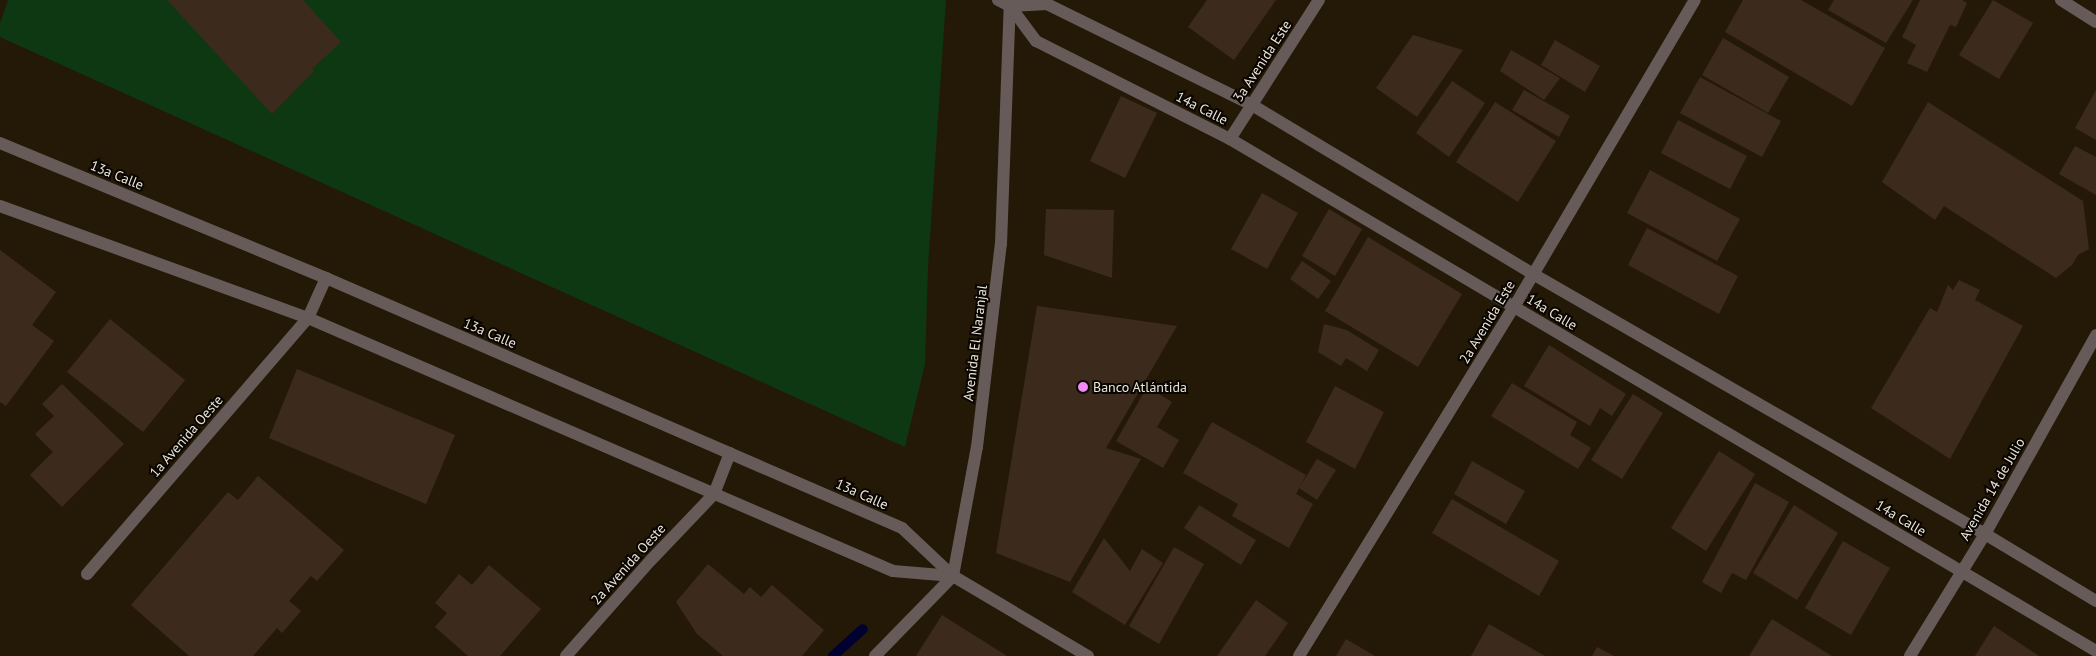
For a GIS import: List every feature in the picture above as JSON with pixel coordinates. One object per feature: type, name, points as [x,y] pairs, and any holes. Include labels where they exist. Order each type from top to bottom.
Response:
[{"type":"street","name":"14a Calle","points":[[998,0],[1010,3],[1036,41],[1230,139],[2096,650]]},
{"type":"street","name":"3a Avenida Este","points":[[1230,139],[1319,0]]},
{"type":"street","name":"2a Avenida Este","points":[[1299,656],[1514,307],[1695,0]]},
{"type":"street","points":[[2061,0],[2096,22]]},
{"type":"street","points":[[1010,3],[1048,4],[1252,105],[1533,274],[1985,534],[2096,601]]},
{"type":"street","name":"Avenida El Naranjal","points":[[953,576],[977,447],[1001,244],[1010,3]]},
{"type":"street","name":"13a Calle","points":[[0,143],[326,278],[902,528],[953,576],[1088,656]]},
{"type":"street","name":"13a Calle","points":[[0,206],[308,318],[893,571],[953,576]]},
{"type":"street","name":"1a Avenida Oeste","points":[[87,574],[308,318],[326,278]]},
{"type":"street","name":"Avenida 14 de Julio","points":[[1910,656],[1985,534],[2096,335]]},
{"type":"street","points":[[714,494],[730,453]]},
{"type":"street","name":"2a Avenida Oeste","points":[[566,656],[651,560],[714,494]]},
{"type":"street","points":[[875,656],[953,576]]},
{"type":"green space","points":[[8,0],[946,0],[928,267],[925,364],[905,447],[0,37],[0,23]]},
{"type":"building","points":[[167,0],[303,0],[341,42],[312,69],[314,71],[272,114]]},
{"type":"building","points":[[1207,0],[1276,0],[1234,60],[1188,27]]},
{"type":"building","points":[[1743,0],[1801,0],[1885,48],[1852,106],[1725,32]]},
{"type":"building","points":[[1834,0],[1913,0],[1886,43],[1828,10]]},
{"type":"building","points":[[1920,0],[1962,0],[1967,3],[1956,27],[1950,25],[1927,72],[1907,63],[1916,45],[1902,37]]},
{"type":"building","points":[[1993,0],[2033,23],[1999,79],[1959,55]]},
{"type":"building","points":[[1413,35],[1463,50],[1417,117],[1376,88]]},
{"type":"building","points":[[1723,38],[1789,77],[1768,113],[1702,75]]},
{"type":"building","points":[[1555,40],[1600,66],[1585,92],[1541,65]]},
{"type":"building","points":[[1511,50],[1560,78],[1544,100],[1500,71]]},
{"type":"building","points":[[1700,77],[1781,121],[1762,157],[1680,113]]},
{"type":"building","points":[[1452,81],[1485,103],[1449,157],[1416,133]]},
{"type":"building","points":[[1524,90],[1570,116],[1559,137],[1512,110]]},
{"type":"building","points":[[2096,90],[2096,140],[2075,128]]},
{"type":"building","points":[[1121,96],[1157,113],[1125,178],[1090,161]]},
{"type":"building","points":[[1495,102],[1556,141],[1518,202],[1456,162]]},
{"type":"building","points":[[1928,102],[2083,201],[2089,249],[2078,255],[2072,265],[2056,278],[1944,206],[1935,220],[1882,182]]},
{"type":"building","points":[[1678,120],[1747,156],[1730,189],[1661,153]]},
{"type":"building","points":[[2075,146],[2096,157],[2096,195],[2059,174]]},
{"type":"building","points":[[1650,170],[1740,219],[1717,261],[1627,213]]},
{"type":"building","points":[[1262,193],[1298,213],[1267,269],[1231,249]]},
{"type":"building","points":[[1046,209],[1114,210],[1112,278],[1044,255]]},
{"type":"building","points":[[1329,209],[1362,229],[1335,276],[1302,256]]},
{"type":"building","points":[[1647,228],[1738,276],[1719,314],[1628,265]]},
{"type":"building","points":[[1368,237],[1462,294],[1418,367],[1325,311]]},
{"type":"building","points":[[0,250],[56,292],[32,325],[54,341],[6,406],[0,402]]},
{"type":"building","points":[[1302,261],[1331,281],[1318,299],[1290,279]]},
{"type":"building","points":[[1959,280],[1980,290],[1975,300],[2023,326],[1950,459],[1871,408],[1930,308],[1937,312],[1948,285],[1953,290]]},
{"type":"building","name":"Banco Atlántida","points":[[1037,306],[1177,326],[1106,448],[1141,459],[1070,582],[996,553]]},
{"type":"building","points":[[110,319],[185,380],[143,432],[67,372]]},
{"type":"building","points":[[1324,324],[1347,330],[1379,350],[1367,371],[1346,358],[1341,366],[1318,352]]},
{"type":"building","points":[[1549,345],[1626,394],[1612,416],[1600,408],[1590,426],[1524,386]]},
{"type":"building","points":[[297,369],[455,435],[426,504],[269,438]]},
{"type":"building","points":[[1512,383],[1577,422],[1570,435],[1591,448],[1578,469],[1491,416]]},
{"type":"building","points":[[62,384],[124,444],[62,507],[30,475],[53,452],[35,434],[54,416],[42,404]]},
{"type":"building","points":[[1335,386],[1384,412],[1355,469],[1306,442]]},
{"type":"building","points":[[1147,387],[1172,402],[1157,427],[1179,440],[1163,468],[1116,441]]},
{"type":"building","points":[[1633,394],[1663,413],[1622,479],[1591,460]]},
{"type":"building","points":[[1212,422],[1306,475],[1296,494],[1313,504],[1289,548],[1232,516],[1238,504],[1183,473]]},
{"type":"building","points":[[1719,451],[1755,474],[1706,551],[1671,528]]},
{"type":"building","points":[[1317,459],[1336,470],[1317,500],[1299,488]]},
{"type":"building","points":[[1472,461],[1525,491],[1506,524],[1454,494]]},
{"type":"building","points":[[258,476],[344,550],[317,581],[311,576],[289,601],[301,611],[282,633],[277,628],[253,656],[189,656],[131,605],[228,492],[238,500]]},
{"type":"building","points":[[1755,483],[1789,502],[1746,580],[1732,573],[1721,593],[1702,582]]},
{"type":"building","points":[[1452,499],[1559,561],[1539,596],[1432,533]]},
{"type":"building","points":[[1199,505],[1256,540],[1241,565],[1184,528]]},
{"type":"building","points":[[1794,505],[1838,533],[1797,600],[1753,573]]},
{"type":"building","points":[[1104,538],[1130,571],[1142,549],[1163,563],[1125,625],[1072,592]]},
{"type":"building","points":[[1843,541],[1890,568],[1851,635],[1805,608]]},
{"type":"building","points":[[1174,547],[1204,564],[1159,644],[1129,626]]},
{"type":"building","points":[[708,564],[744,594],[750,587],[761,597],[772,585],[824,630],[802,656],[723,656],[697,634],[676,602]]},
{"type":"building","points":[[489,565],[541,609],[500,656],[468,656],[435,627],[447,613],[435,603],[459,574],[472,585]]},
{"type":"building","points":[[1256,600],[1288,623],[1265,656],[1217,656]]},
{"type":"building","points":[[942,615],[1007,656],[916,656]]},
{"type":"building","points":[[1772,619],[1832,656],[1749,656]]},
{"type":"building","points":[[1489,624],[1545,656],[1471,656]]},
{"type":"building","points":[[1994,626],[2039,656],[1975,656]]},
{"type":"building","points":[[1346,639],[1375,656],[1336,656]]},
{"type":"building","points":[[1597,647],[1614,656],[1592,656]]},
{"type":"waterway","points":[[833,656],[863,629]]},
{"type":"place","name":"Banco Atlántida","points":[[1083,387]]}]
